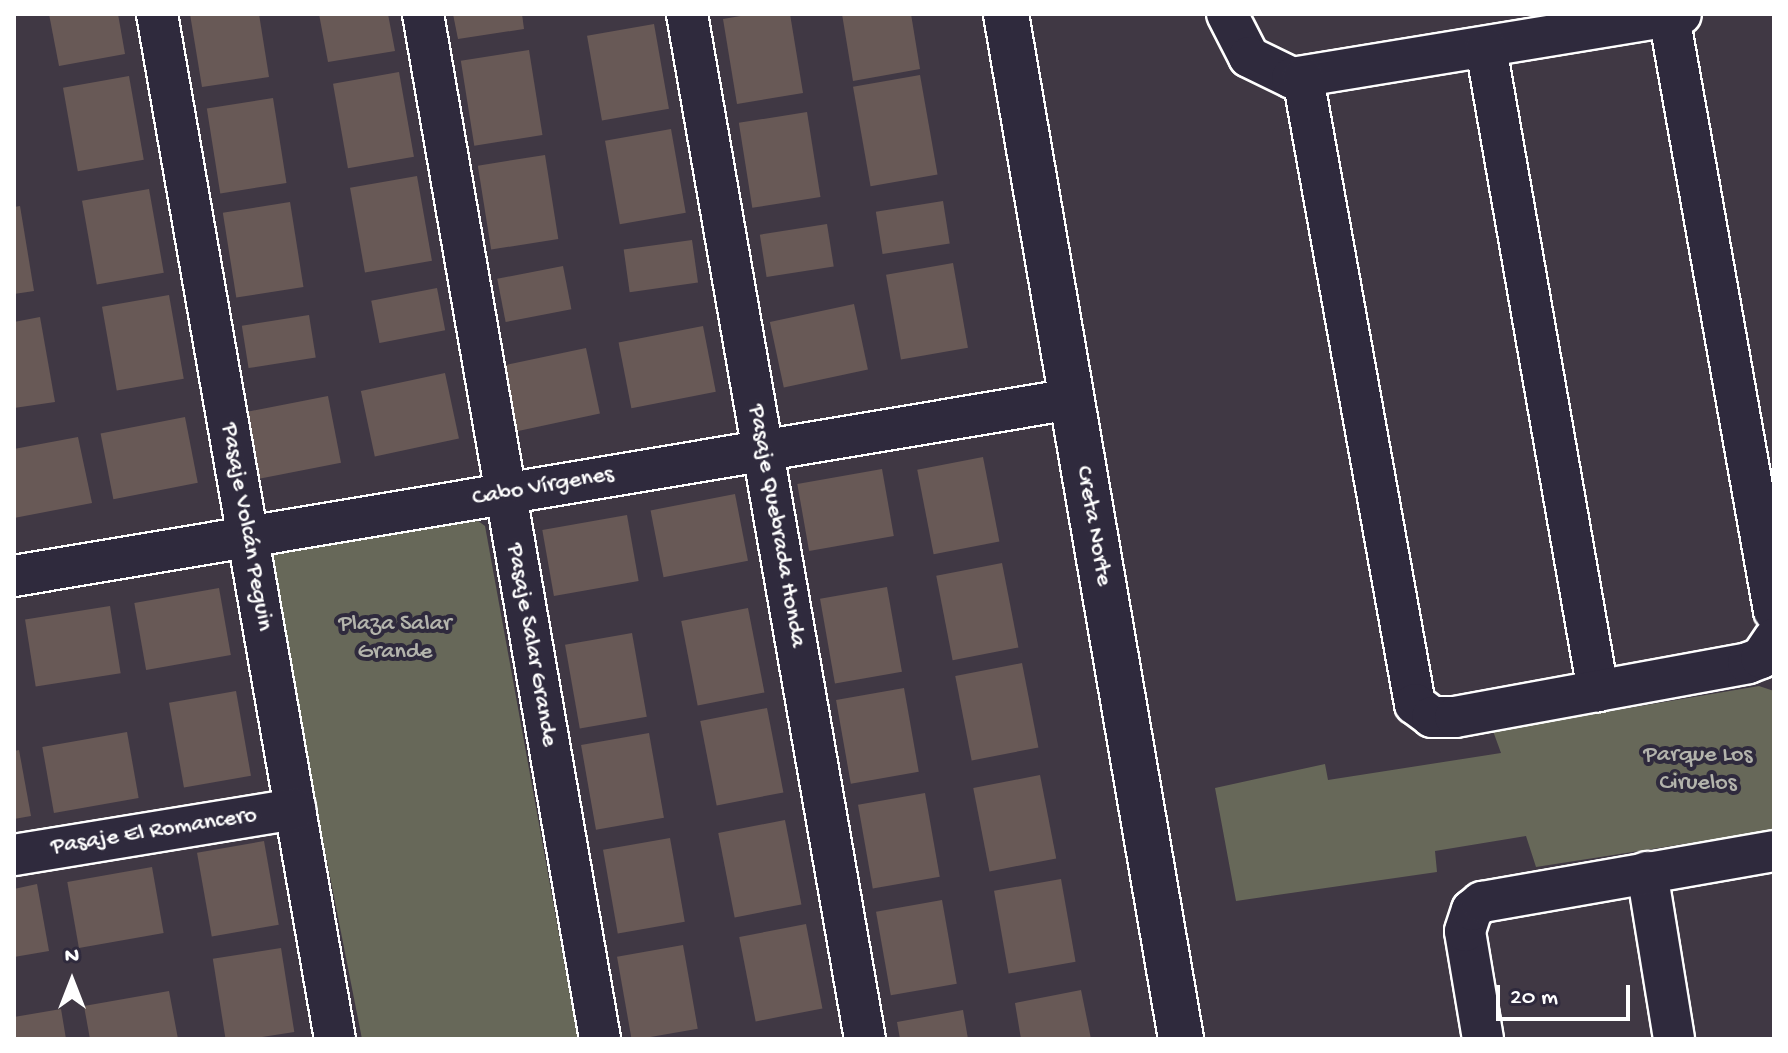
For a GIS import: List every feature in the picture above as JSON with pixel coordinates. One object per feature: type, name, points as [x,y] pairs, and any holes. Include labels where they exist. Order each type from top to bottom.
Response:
[{"type":"street","name":"Pasaje Volcán Peguin","points":[[157,14],[335,1039]]},
{"type":"street","name":"Pasaje Salar Grande","points":[[423,14],[600,1039]]},
{"type":"street","name":"Pasaje Quebrada Honda","points":[[687,14],[865,1039]]},
{"type":"street","name":"Creta Norte","points":[[1006,14],[1181,1039]]},
{"type":"street","points":[[1227,14],[1249,57],[1278,75],[1303,78],[1675,15],[1774,611]]},
{"type":"street","points":[[1486,48],[1598,691]]},
{"type":"street","points":[[1303,78],[1415,704],[1442,718],[1598,691],[1748,663],[1761,658],[1774,639]]},
{"type":"street","name":"Cabo Vírgenes","points":[[14,576],[1072,399]]},
{"type":"street","name":"Pasaje El Romancero","points":[[14,855],[295,809]]},
{"type":"street","points":[[1483,1039],[1465,931],[1472,910],[1495,896],[1774,851]]},
{"type":"street","points":[[1647,872],[1674,1039]]},
{"type":"green space","name":"Plaza Salar Grande","points":[[466,512],[485,526],[578,1039],[362,1039],[269,567],[277,545]]},
{"type":"green space","name":"Parque Los Ciruelos","points":[[1759,686],[1774,691],[1774,830],[1536,867],[1526,836],[1435,851],[1437,872],[1236,901],[1215,788],[1325,764],[1328,780],[1501,753],[1493,731]]},
{"type":"building","points":[[49,14],[118,14],[125,54],[59,66]]},
{"type":"building","points":[[190,14],[259,14],[269,77],[202,87]]},
{"type":"building","points":[[319,14],[388,14],[395,51],[328,62]]},
{"type":"building","points":[[453,14],[522,14],[524,29],[458,39]]},
{"type":"building","points":[[752,14],[790,14],[803,93],[737,104],[723,19]]},
{"type":"building","points":[[842,14],[911,14],[920,69],[853,81]]},
{"type":"building","points":[[654,24],[669,109],[602,121],[587,36]]},
{"type":"building","points":[[529,50],[542,135],[474,146],[461,61]]},
{"type":"building","points":[[399,72],[414,157],[348,168],[333,84]]},
{"type":"building","points":[[920,75],[938,174],[871,186],[853,87]]},
{"type":"building","points":[[129,76],[144,160],[78,171],[63,88]]},
{"type":"building","points":[[273,98],[286,183],[220,193],[207,108]]},
{"type":"building","points":[[807,112],[820,197],[752,208],[739,123]]},
{"type":"building","points":[[671,129],[686,213],[620,224],[605,141]]},
{"type":"building","points":[[545,155],[558,239],[491,250],[478,166]]},
{"type":"building","points":[[417,176],[432,261],[365,273],[350,188]]},
{"type":"building","points":[[149,189],[164,273],[97,285],[82,201]]},
{"type":"building","points":[[943,201],[950,243],[883,254],[876,212]]},
{"type":"building","points":[[290,202],[303,287],[236,298],[223,213]]},
{"type":"building","points":[[20,206],[34,291],[14,294],[14,207]]},
{"type":"building","points":[[827,224],[834,266],[767,277],[760,235]]},
{"type":"building","points":[[692,240],[698,283],[630,292],[624,250]]},
{"type":"building","points":[[953,263],[968,348],[901,360],[886,275]]},
{"type":"building","points":[[563,266],[571,309],[506,322],[497,279]]},
{"type":"building","points":[[437,288],[445,330],[379,343],[371,301]]},
{"type":"building","points":[[169,295],[184,379],[117,391],[102,307]]},
{"type":"building","points":[[854,304],[868,370],[784,387],[770,322]]},
{"type":"building","points":[[309,315],[316,357],[249,368],[242,326]]},
{"type":"building","points":[[40,317],[55,402],[14,408],[14,322]]},
{"type":"building","points":[[703,326],[716,392],[631,408],[619,342]]},
{"type":"building","points":[[586,348],[600,414],[516,431],[502,366]]},
{"type":"building","points":[[445,373],[459,439],[375,456],[361,391]]},
{"type":"building","points":[[328,396],[341,463],[257,479],[244,412]]},
{"type":"building","points":[[185,417],[198,483],[113,499],[101,433]]},
{"type":"building","points":[[78,437],[92,503],[14,518],[14,449]]},
{"type":"building","points":[[983,457],[999,541],[934,554],[917,470]]},
{"type":"building","points":[[882,469],[894,536],[809,551],[797,484]]},
{"type":"building","points":[[735,494],[748,561],[664,577],[651,510]]},
{"type":"building","points":[[627,515],[639,581],[554,596],[542,530]]},
{"type":"building","points":[[1002,563],[1018,647],[953,660],[936,576]]},
{"type":"building","points":[[887,587],[902,672],[835,684],[820,599]]},
{"type":"building","points":[[219,588],[231,655],[146,670],[134,603]]},
{"type":"building","points":[[110,606],[121,673],[36,687],[25,619]]},
{"type":"building","points":[[748,608],[764,692],[698,705],[681,621]]},
{"type":"building","points":[[632,633],[647,717],[580,729],[565,645]]},
{"type":"building","points":[[1022,663],[1038,747],[972,760],[955,676]]},
{"type":"building","points":[[904,688],[919,772],[851,784],[836,700]]},
{"type":"building","points":[[236,691],[251,776],[184,788],[169,703]]},
{"type":"building","points":[[767,708],[783,792],[717,805],[700,721]]},
{"type":"building","points":[[127,732],[139,798],[54,813],[42,747]]},
{"type":"building","points":[[649,733],[664,818],[596,830],[581,745]]},
{"type":"building","points":[[19,750],[31,816],[14,819],[14,751]]},
{"type":"building","points":[[1040,775],[1056,858],[989,871],[973,788]]},
{"type":"building","points":[[925,793],[940,877],[873,889],[858,805]]},
{"type":"building","points":[[785,820],[801,904],[735,917],[718,833]]},
{"type":"building","points":[[670,838],[685,922],[618,934],[603,850]]},
{"type":"building","points":[[264,841],[279,925],[212,937],[197,853]]},
{"type":"building","points":[[152,867],[164,933],[79,948],[67,882]]},
{"type":"building","points":[[1061,879],[1076,962],[1009,974],[994,891]]},
{"type":"building","points":[[37,884],[49,951],[14,957],[14,889]]},
{"type":"building","points":[[942,900],[957,984],[891,995],[876,912]]},
{"type":"building","points":[[806,924],[822,1008],[756,1021],[739,937]]},
{"type":"building","points":[[683,945],[698,1029],[632,1039],[617,957]]},
{"type":"building","points":[[281,948],[294,1032],[250,1039],[226,1039],[213,959]]},
{"type":"building","points":[[1081,990],[1091,1039],[1021,1039],[1015,1003]]},
{"type":"building","points":[[169,991],[178,1039],[90,1039],[84,1006]]},
{"type":"building","points":[[61,1009],[66,1039],[14,1039],[14,1017]]},
{"type":"building","points":[[963,1010],[968,1039],[900,1039],[897,1022]]}]
